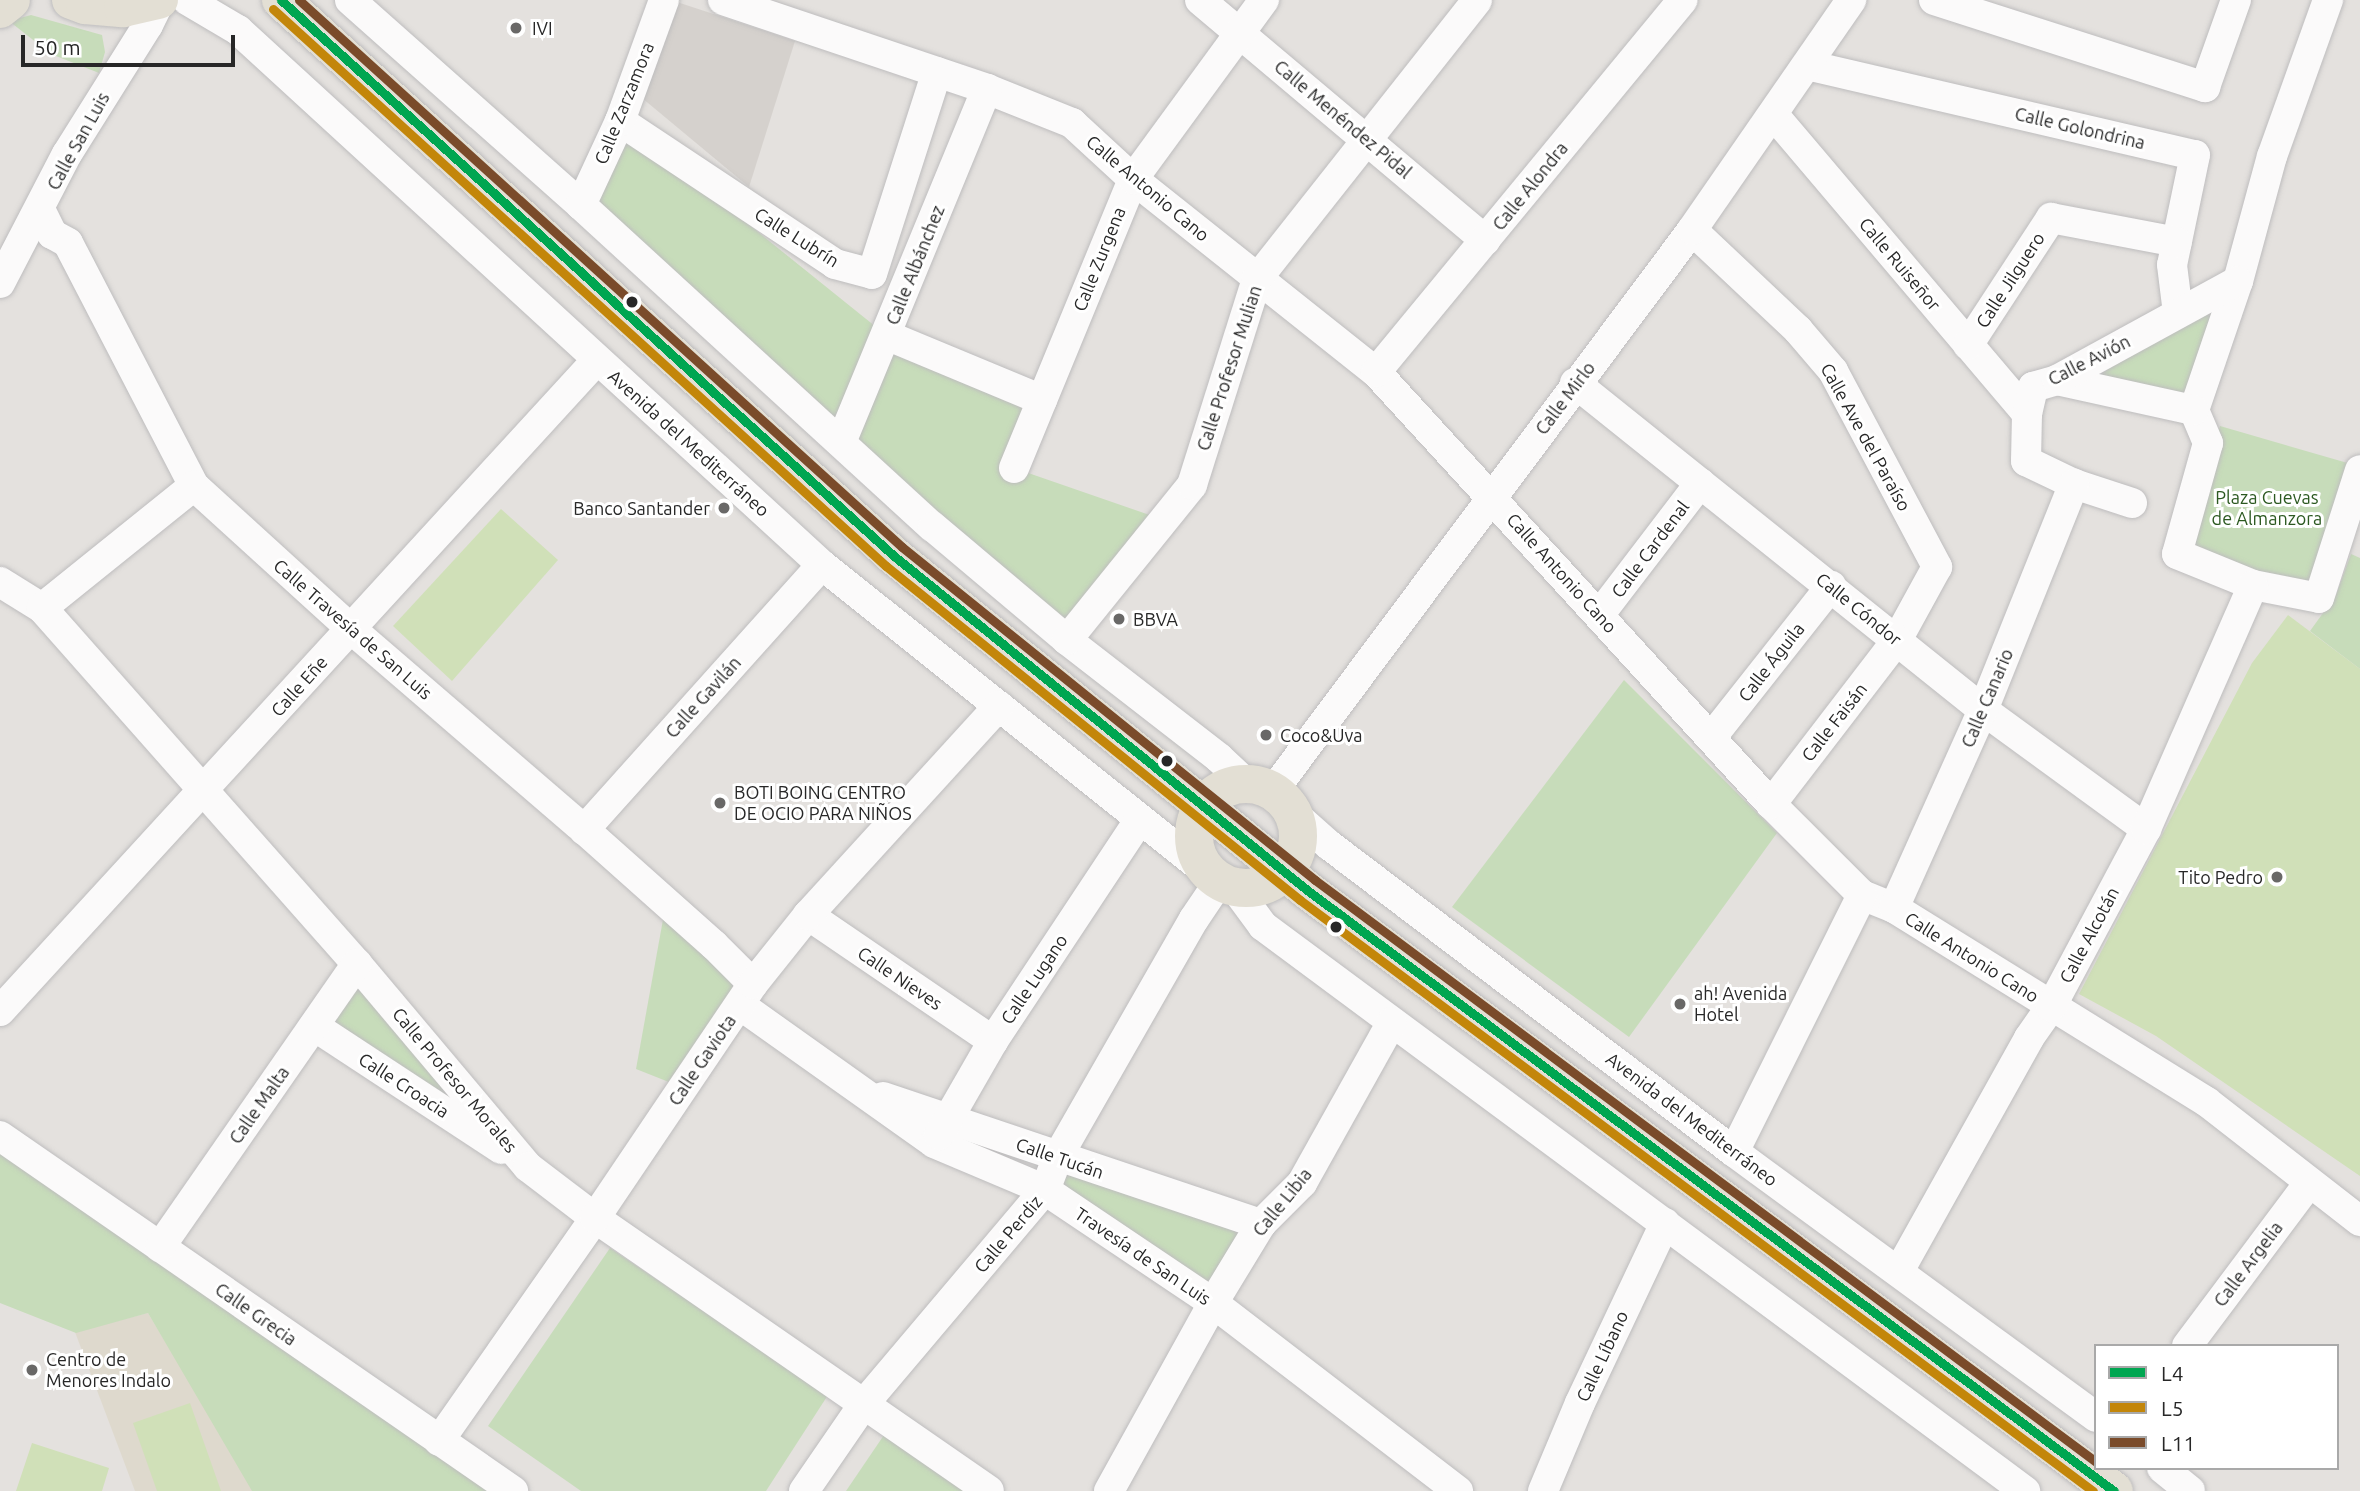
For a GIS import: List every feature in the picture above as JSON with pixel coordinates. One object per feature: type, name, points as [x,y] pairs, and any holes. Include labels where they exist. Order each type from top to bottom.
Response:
[{"type":"main road","points":[[0,9],[11,0]]},
{"type":"main road","points":[[71,0],[104,8],[123,8],[160,0]]},
{"type":"main road","points":[[281,0],[894,556],[1286,870],[1307,890],[2114,1491]]},
{"type":"main road","points":[[1203,805],[1215,793],[1231,786],[1271,796],[1298,843],[1286,870],[1272,882],[1254,888],[1220,880]]},
{"type":"main road","name":"Avenida del Mediterráneo","points":[[1203,805],[1196,821],[1194,838],[1197,856],[1220,880]]},
{"type":"street","name":"Calle San Luis","points":[[0,283],[68,153],[148,25],[160,0]]},
{"type":"street","name":"Avenida del Mediterráneo","points":[[187,0],[238,30],[822,565],[1220,880],[1263,926],[2025,1491]]},
{"type":"street","name":"Avenida del Mediterráneo","points":[[350,0],[842,440],[933,527],[1067,640],[1271,796],[1329,845],[1734,1152],[2094,1416]]},
{"type":"street","name":"Calle Zarzamora","points":[[581,205],[620,121],[664,0]]},
{"type":"street","name":"Calle Antonio Cano","points":[[723,0],[987,89],[1072,123],[1133,178],[1376,372],[1493,496],[1771,804],[1862,895],[1894,908],[2207,1102],[2360,1221]]},
{"type":"street","name":"Calle Menéndez Pidal","points":[[1200,0],[1485,240]]},
{"type":"street","name":"Calle Zurgena","points":[[1014,468],[1133,178],[1264,0]]},
{"type":"street","name":"Calle Profesor Mulian","points":[[1067,640],[1192,485],[1257,279],[1477,0]]},
{"type":"street","name":"Calle Alondra","points":[[1376,372],[1683,0]]},
{"type":"street","name":"Calle Mirlo","points":[[1271,796],[1575,383],[1692,230],[1851,0]]},
{"type":"street","points":[[1934,0],[2204,87],[2236,0]]},
{"type":"street","points":[[2328,0],[2272,156],[2238,281],[2194,410],[2208,443],[2177,554],[2253,585],[2319,598],[2352,531],[2360,470]]},
{"type":"street","name":"Calle Golondrina","points":[[1807,65],[2196,155],[2172,265],[2178,313]]},
{"type":"street","name":"Calle Lubrín","points":[[620,121],[835,264],[872,274],[937,72]]},
{"type":"street","name":"Calle Albánchez","points":[[842,440],[987,89]]},
{"type":"street","name":"Calle Ruiseñor","points":[[1773,114],[2027,414]]},
{"type":"street","name":"Calle Travesía de San Luis","points":[[40,209],[52,234],[68,243],[194,486],[351,629],[714,945],[746,995]]},
{"type":"street","name":"Calle Jilguero","points":[[1968,345],[2052,218],[2177,242]]},
{"type":"street","name":"Calle Ave del Paraíso","points":[[1692,230],[1798,330],[1833,371],[1937,566],[1897,640]]},
{"type":"street","name":"Calle Avión","points":[[2132,503],[2074,484],[2026,461],[2027,414],[2033,387],[2057,380],[2238,281]]},
{"type":"street","points":[[886,335],[1042,401]]},
{"type":"street","name":"Calle Eñe","points":[[0,1011],[203,793],[597,360]]},
{"type":"street","points":[[2057,380],[2194,410]]},
{"type":"street","name":"Calle Cóndor","points":[[1575,383],[1983,710],[2146,829]]},
{"type":"street","name":"Calle Cardenal","points":[[1600,614],[1700,483]]},
{"type":"street","name":"Calle Canario","points":[[1894,908],[1983,710],[2074,484]]},
{"type":"street","points":[[42,608],[194,486]]},
{"type":"street","name":"Calle Gavilán","points":[[584,830],[822,565]]},
{"type":"street","name":"Calle Profesor Morales","points":[[0,582],[42,608],[357,964],[528,1167],[595,1218],[989,1491]]},
{"type":"street","name":"Calle Alcotán","points":[[1899,1271],[2029,1038],[2051,1007],[2146,829],[2253,585]]},
{"type":"street","name":"Calle Águila","points":[[1711,738],[1831,586]]},
{"type":"street","name":"Calle Faisán","points":[[1771,804],[1897,640]]},
{"type":"street","name":"Calle Gaviota","points":[[439,1441],[746,995],[808,915],[999,706]]},
{"type":"street","name":"Calle Lugano","points":[[941,1130],[993,1041],[1140,819]]},
{"type":"street","name":"Calle Perdiz","points":[[804,1491],[863,1405],[1045,1190],[1057,1158],[1194,919],[1220,880]]},
{"type":"street","points":[[1734,1152],[1862,895]]},
{"type":"street","name":"Calle Nieves","points":[[808,915],[993,1041]]},
{"type":"street","name":"Calle Malta","points":[[160,1247],[357,964]]},
{"type":"street","name":"Calle Tucán","points":[[746,995],[860,1091],[941,1130],[1057,1158],[1261,1224]]},
{"type":"street","name":"Calle Libia","points":[[1109,1491],[1213,1303],[1261,1224],[1302,1182],[1392,1022]]},
{"type":"street","name":"Calle Croacia","points":[[314,1026],[528,1167]]},
{"type":"street","name":"Travesía de San Luis","points":[[941,1130],[1045,1190],[1213,1303],[1458,1491]]},
{"type":"street","name":"Calle Grecia","points":[[0,1136],[513,1491]]},
{"type":"street","name":"Calle Argelia","points":[[2189,1344],[2309,1183]]},
{"type":"street","name":"Calle Líbano","points":[[1543,1491],[1580,1404],[1665,1223]]},
{"type":"street","points":[[2164,1470],[2190,1491]]},
{"type":"shaded area","points":[[677,2],[795,41],[749,187],[642,98]]},
{"type":"shaded area","points":[[148,1313],[255,1491],[135,1491],[75,1332]]},
{"type":"green space","points":[[31,15],[102,35],[105,52],[99,73],[51,54],[9,21]]},
{"type":"green space","points":[[620,121],[886,335],[1042,400],[1014,468],[1164,520],[1067,640],[581,205]]},
{"type":"green space","points":[[2220,304],[2191,395],[2095,377]]},
{"type":"green space","name":"Plaza Cuevas de Almanzora","points":[[2220,426],[2351,464],[2317,580],[2298,588],[2185,551]]},
{"type":"green space","points":[[501,509],[558,560],[452,681],[393,626]]},
{"type":"green space","points":[[2351,554],[2360,558],[2360,669],[2310,631],[2336,595]]},
{"type":"green space","points":[[2288,615],[2360,669],[2360,1176],[2156,1036],[2079,994],[2252,663]]},
{"type":"green space","points":[[1624,680],[1777,833],[1629,1037],[1452,907]]},
{"type":"green space","points":[[666,903],[753,984],[684,1088],[636,1069]]},
{"type":"green space","points":[[357,964],[528,1167],[314,1026]]},
{"type":"green space","points":[[0,1136],[517,1491],[252,1491],[148,1313],[76,1333],[0,1303]]},
{"type":"green space","points":[[1057,1158],[1261,1224],[1213,1303],[1046,1190]]},
{"type":"green space","points":[[610,1248],[828,1395],[766,1491],[581,1491],[488,1426]]},
{"type":"green space","points":[[190,1403],[221,1491],[157,1491],[133,1423]]},
{"type":"green space","points":[[884,1435],[965,1491],[846,1491]]},
{"type":"green space","points":[[32,1443],[109,1468],[102,1491],[16,1491]]},
{"type":"transit line","name":"L4","points":[[281,0],[894,556],[1307,890],[2114,1491]]},
{"type":"transit line","name":"L11","points":[[299,0],[902,547],[1315,880],[2094,1461]]},
{"type":"transit line","name":"L5","points":[[273,9],[886,566],[1300,900],[2093,1491]]},
{"type":"place","name":"IVI","points":[[516,28]]},
{"type":"place","name":"Banco Santander","points":[[724,508]]},
{"type":"place","name":"BBVA","points":[[1119,619]]},
{"type":"place","name":"Coco&Uva","points":[[1266,735]]},
{"type":"place","name":"BOTI BOING CENTRO DE OCIO PARA NIÑOS","points":[[720,803]]},
{"type":"place","name":"Tito Pedro","points":[[2277,877]]},
{"type":"place","name":"ah! Avenida Hotel","points":[[1680,1004]]},
{"type":"place","name":"Centro de Menores Indalo","points":[[32,1370]]}]
